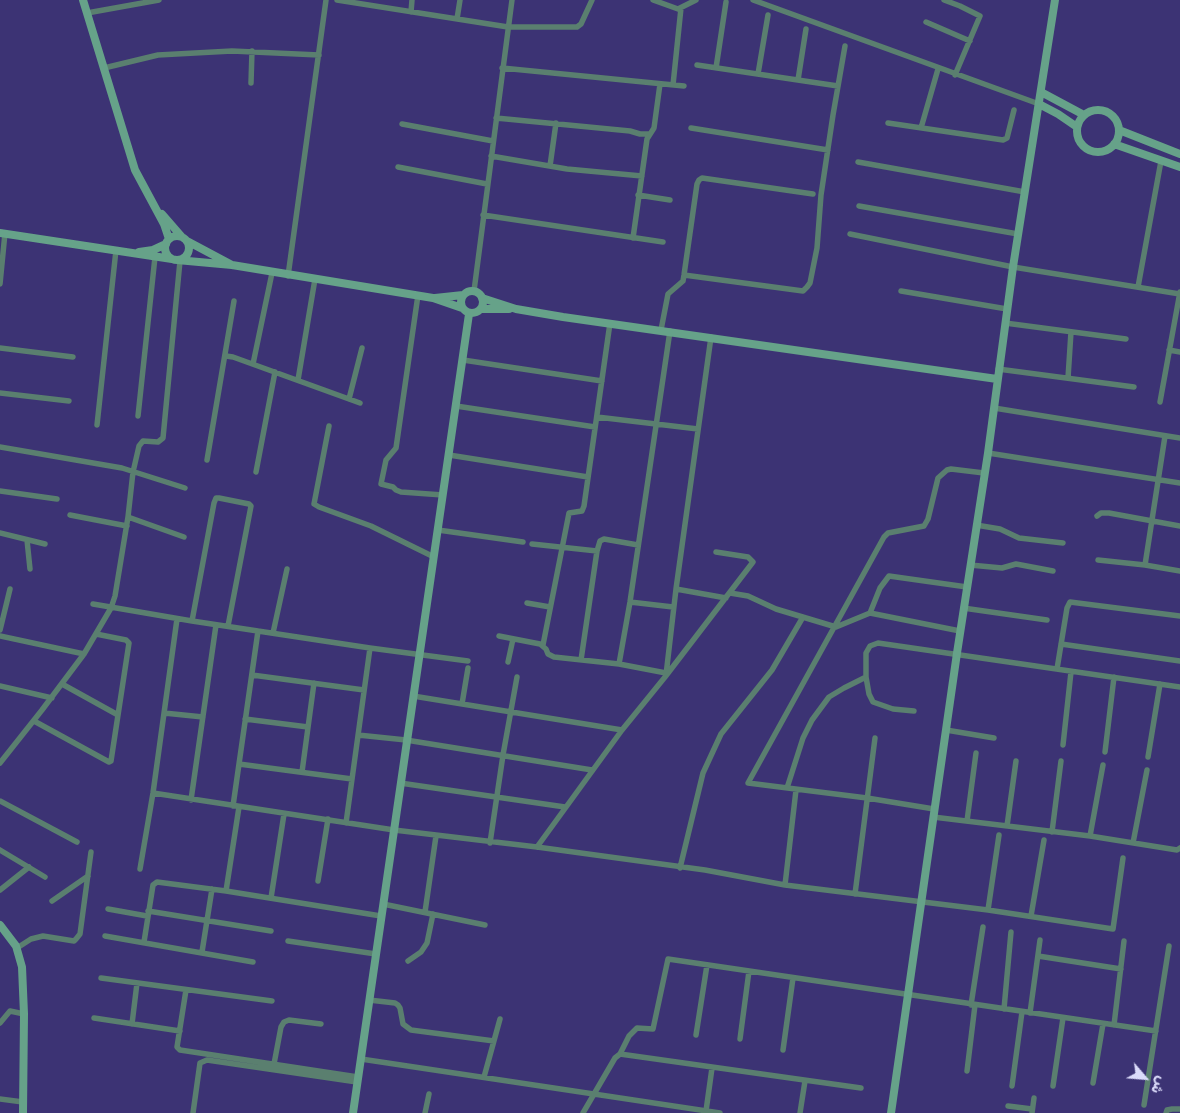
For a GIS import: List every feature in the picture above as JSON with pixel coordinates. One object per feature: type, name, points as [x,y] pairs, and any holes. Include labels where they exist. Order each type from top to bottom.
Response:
[{"type":"street","points":[[83,0],[134,170],[166,229],[166,253],[176,260],[185,258],[189,248],[185,239],[154,205]]},
{"type":"street","points":[[87,13],[133,2],[159,0]]},
{"type":"street","points":[[288,276],[326,0]]},
{"type":"street","points":[[337,0],[508,27],[577,26],[581,24],[592,0]]},
{"type":"street","points":[[411,12],[412,0]]},
{"type":"street","points":[[457,19],[460,0]]},
{"type":"street","points":[[474,291],[512,0]]},
{"type":"street","points":[[653,0],[678,9],[696,0]]},
{"type":"street","points":[[753,0],[938,69],[1039,104],[1077,127]]},
{"type":"street","points":[[944,0],[980,15],[955,75]]},
{"type":"street","points":[[891,1113],[920,901],[988,452],[1013,267],[1055,0]]},
{"type":"street","points":[[716,68],[726,2]]},
{"type":"street","points":[[673,85],[681,8]]},
{"type":"street","points":[[758,74],[768,15]]},
{"type":"street","points":[[926,22],[970,41]]},
{"type":"street","points":[[798,80],[806,30]]},
{"type":"street","points":[[684,276],[803,291],[810,283],[817,248],[821,194],[845,46]]},
{"type":"street","points":[[104,68],[158,55],[252,51],[319,55]]},
{"type":"street","points":[[251,83],[252,51]]},
{"type":"street","points":[[697,65],[838,86]]},
{"type":"street","points":[[502,68],[684,86]]},
{"type":"street","points":[[921,128],[938,69]]},
{"type":"street","points":[[633,238],[647,139],[654,128],[660,84]]},
{"type":"street","points":[[1040,92],[1084,115]]},
{"type":"street","points":[[888,123],[1003,140],[1008,138],[1014,110]]},
{"type":"street","points":[[1096,110],[1103,111],[1114,118],[1119,130],[1118,135],[1114,144],[1104,152],[1086,149],[1078,140],[1077,127],[1084,115],[1096,110]]},
{"type":"street","points":[[496,118],[650,134]]},
{"type":"street","points":[[402,124],[493,141]]},
{"type":"street","points":[[550,166],[556,124]]},
{"type":"street","points":[[691,128],[828,150]]},
{"type":"street","points":[[1119,130],[1180,154]]},
{"type":"street","points":[[1114,144],[1180,167]]},
{"type":"street","points":[[491,156],[550,166],[642,176]]},
{"type":"street","points":[[1138,287],[1162,161]]},
{"type":"street","points":[[858,162],[1025,192]]},
{"type":"street","points":[[398,166],[487,184]]},
{"type":"street","points":[[661,330],[668,294],[683,280],[697,184],[702,178],[813,194]]},
{"type":"street","points":[[638,195],[670,200]]},
{"type":"street","points":[[859,206],[1018,234]]},
{"type":"street","points":[[483,214],[663,242]]},
{"type":"street","points":[[0,284],[2,233],[418,295],[462,308],[470,314]]},
{"type":"street","points":[[850,234],[1013,267],[1180,292],[1160,402]]},
{"type":"street","points":[[129,253],[153,250],[177,236],[232,266]]},
{"type":"street","points":[[97,425],[116,250]]},
{"type":"street","points":[[138,416],[155,257]]},
{"type":"street","points":[[0,763],[52,698],[84,654],[111,608],[115,596],[128,517],[133,472],[140,442],[158,442],[163,438],[176,260]]},
{"type":"street","points":[[253,364],[272,273]]},
{"type":"street","points":[[298,380],[316,279]]},
{"type":"street","points":[[433,298],[463,295],[466,292],[474,291],[480,294],[483,305],[478,312],[470,314]]},
{"type":"street","points":[[901,291],[1007,309]]},
{"type":"street","points":[[418,295],[396,448],[386,460],[381,484],[393,487],[401,492],[443,495]]},
{"type":"street","points":[[462,308],[460,301],[463,295]]},
{"type":"street","points":[[482,298],[516,309]]},
{"type":"street","points":[[207,460],[234,301]]},
{"type":"street","points":[[481,309],[516,309],[997,379]]},
{"type":"street","points":[[352,1113],[470,314]]},
{"type":"street","points":[[543,646],[569,513],[582,511],[584,508],[610,323]]},
{"type":"street","points":[[1005,323],[1126,339]]},
{"type":"street","points":[[619,664],[670,331]]},
{"type":"street","points":[[1068,378],[1071,332]]},
{"type":"street","points":[[666,675],[673,607],[711,338]]},
{"type":"street","points":[[0,348],[73,357]]},
{"type":"street","points":[[349,399],[362,348]]},
{"type":"street","points":[[1169,350],[1180,352]]},
{"type":"street","points":[[226,356],[360,403]]},
{"type":"street","points":[[463,360],[602,380]]},
{"type":"street","points":[[998,369],[1134,387]]},
{"type":"street","points":[[256,472],[275,372]]},
{"type":"street","points":[[0,393],[69,401]]},
{"type":"street","points":[[456,406],[595,427]]},
{"type":"street","points":[[994,408],[1180,438]]},
{"type":"street","points":[[597,417],[698,429]]},
{"type":"street","points":[[330,426],[314,504],[371,526],[434,556]]},
{"type":"street","points":[[1145,565],[1165,436]]},
{"type":"street","points":[[0,447],[122,468],[185,488]]},
{"type":"street","points":[[988,452],[1180,483]]},
{"type":"street","points":[[449,455],[588,477]]},
{"type":"street","points":[[984,472],[951,469],[940,475],[926,524],[915,529],[888,533],[884,537],[836,627],[748,783],[867,798],[967,821],[1090,836],[1177,850],[1180,848]]},
{"type":"street","points":[[0,491],[57,499]]},
{"type":"street","points":[[192,621],[214,503],[216,498],[219,498],[251,506],[228,626]]},
{"type":"street","points":[[1097,516],[1102,513],[1109,513],[1180,526]]},
{"type":"street","points":[[70,515],[126,526]]},
{"type":"street","points":[[128,517],[184,537]]},
{"type":"street","points":[[976,525],[1000,529],[1019,538],[1063,544]]},
{"type":"street","points":[[438,530],[524,542]]},
{"type":"street","points":[[0,533],[44,544]]},
{"type":"street","points":[[581,660],[597,551],[602,539],[638,545]]},
{"type":"street","points":[[28,540],[30,569]]},
{"type":"street","points":[[532,544],[597,551]]},
{"type":"street","points":[[537,847],[622,730],[751,565],[752,560],[745,556],[716,552]]},
{"type":"street","points":[[1098,560],[1180,571]]},
{"type":"street","points":[[970,565],[1002,568],[1016,564],[1053,570]]},
{"type":"street","points":[[273,633],[287,569]]},
{"type":"street","points":[[870,613],[880,588],[889,576],[967,587]]},
{"type":"street","points":[[0,630],[10,589]]},
{"type":"street","points":[[676,589],[748,596],[776,609],[836,627],[870,613],[960,631]]},
{"type":"street","points":[[630,602],[673,607]]},
{"type":"street","points":[[1057,669],[1066,608],[1070,602],[1180,616]]},
{"type":"street","points":[[527,603],[550,607]]},
{"type":"street","points":[[93,604],[216,625],[468,661]]},
{"type":"street","points":[[963,608],[1047,620]]},
{"type":"street","points":[[680,868],[703,773],[721,734],[772,670],[803,617]]},
{"type":"street","points":[[140,869],[153,793],[177,618]]},
{"type":"street","points":[[191,800],[216,625]]},
{"type":"street","points":[[226,891],[239,764],[258,631]]},
{"type":"street","points":[[34,721],[110,762],[112,759],[129,643],[126,640],[96,634]]},
{"type":"street","points":[[0,636],[84,654]]},
{"type":"street","points":[[499,636],[543,646],[550,656],[619,664],[666,675]]},
{"type":"street","points":[[508,662],[513,639]]},
{"type":"street","points":[[914,712],[892,709],[873,702],[869,694],[866,677],[866,653],[870,646],[878,643],[957,653],[1071,672],[1180,686]]},
{"type":"street","points":[[1061,644],[1180,661]]},
{"type":"street","points":[[346,822],[370,648]]},
{"type":"street","points":[[462,704],[468,668]]},
{"type":"street","points":[[1063,745],[1071,672]]},
{"type":"street","points":[[252,675],[364,690]]},
{"type":"street","points":[[490,843],[517,677]]},
{"type":"street","points":[[787,788],[803,738],[823,705],[829,697],[866,677]]},
{"type":"street","points":[[1105,752],[1114,677]]},
{"type":"street","points":[[302,772],[314,683]]},
{"type":"street","points":[[62,684],[118,715]]},
{"type":"street","points":[[1148,757],[1160,684]]},
{"type":"street","points":[[0,686],[52,698]]},
{"type":"street","points":[[413,696],[622,730]]},
{"type":"street","points":[[164,713],[203,717]]},
{"type":"street","points":[[245,719],[308,728]]},
{"type":"street","points":[[946,730],[994,738]]},
{"type":"street","points":[[358,735],[406,740],[592,770]]},
{"type":"street","points":[[855,894],[875,738]]},
{"type":"street","points":[[967,821],[976,754]]},
{"type":"street","points":[[1007,826],[1016,761]]},
{"type":"street","points":[[1052,832],[1061,761]]},
{"type":"street","points":[[239,764],[352,779]]},
{"type":"street","points":[[1090,836],[1103,765]]},
{"type":"street","points":[[1133,843],[1147,770]]},
{"type":"street","points":[[400,783],[565,807]]},
{"type":"street","points":[[786,885],[796,790]]},
{"type":"street","points":[[153,793],[436,836],[537,847],[705,870],[786,885],[988,910],[1113,929],[1123,858]]},
{"type":"street","points":[[0,800],[77,842]]},
{"type":"street","points":[[271,898],[284,814]]},
{"type":"street","points":[[318,881],[328,819]]},
{"type":"street","points":[[988,910],[1000,835]]},
{"type":"street","points":[[426,912],[436,836]]},
{"type":"street","points":[[1031,916],[1044,840]]},
{"type":"street","points":[[0,850],[45,877]]},
{"type":"street","points":[[17,948],[31,939],[43,936],[76,940],[80,934],[92,852]]},
{"type":"street","points":[[0,890],[29,867]]},
{"type":"street","points":[[52,900],[88,876]]},
{"type":"street","points":[[144,942],[155,883],[226,891],[381,916]]},
{"type":"street","points":[[202,952],[212,889]]},
{"type":"street","points":[[383,904],[485,925]]},
{"type":"street","points":[[108,910],[207,921],[270,931]]},
{"type":"street","points":[[408,961],[421,952],[427,943],[433,914]]},
{"type":"street","points":[[0,925],[13,940],[22,967],[24,1014],[23,1113]]},
{"type":"street","points":[[967,1071],[983,927]]},
{"type":"street","points":[[1004,1009],[1012,932]]},
{"type":"street","points":[[105,936],[253,962]]},
{"type":"street","points":[[1030,1013],[1040,940]]},
{"type":"street","points":[[288,941],[376,954]]},
{"type":"street","points":[[1114,1025],[1124,941]]},
{"type":"street","points":[[1144,1105],[1168,946]]},
{"type":"street","points":[[1038,956],[1121,969]]},
{"type":"street","points":[[584,1113],[629,1036],[637,1028],[653,1029],[668,959],[1156,1031]]},
{"type":"street","points":[[696,1035],[707,965]]},
{"type":"street","points":[[740,1038],[749,971]]},
{"type":"street","points":[[101,978],[272,1001]]},
{"type":"street","points":[[783,1050],[793,978]]},
{"type":"street","points":[[132,1024],[137,983]]},
{"type":"street","points":[[186,990],[177,1047],[180,1050],[274,1064],[358,1080]]},
{"type":"street","points":[[369,1000],[398,1005],[403,1024],[411,1030],[494,1041]]},
{"type":"street","points":[[0,1023],[10,1011],[24,1014]]},
{"type":"street","points":[[1012,1086],[1022,1012]]},
{"type":"street","points":[[94,1018],[180,1031]]},
{"type":"street","points":[[1053,1086],[1063,1018]]},
{"type":"street","points":[[484,1076],[500,1019]]},
{"type":"street","points":[[274,1064],[281,1027],[284,1022],[289,1020],[321,1024]]},
{"type":"street","points":[[1093,1083],[1103,1024]]},
{"type":"street","points":[[620,1054],[861,1088]]},
{"type":"street","points":[[361,1059],[720,1113]]},
{"type":"street","points":[[193,1113],[200,1063],[206,1060],[358,1080]]},
{"type":"street","points":[[706,1111],[712,1068]]},
{"type":"street","points":[[800,1113],[805,1081]]},
{"type":"street","points":[[425,1113],[429,1094]]},
{"type":"street","points":[[1008,1106],[1032,1111],[1034,1098]]},
{"type":"street","points":[[0,1099],[23,1102]]},
{"type":"street","points":[[1166,1113],[1167,1110],[1180,1109]]}]
